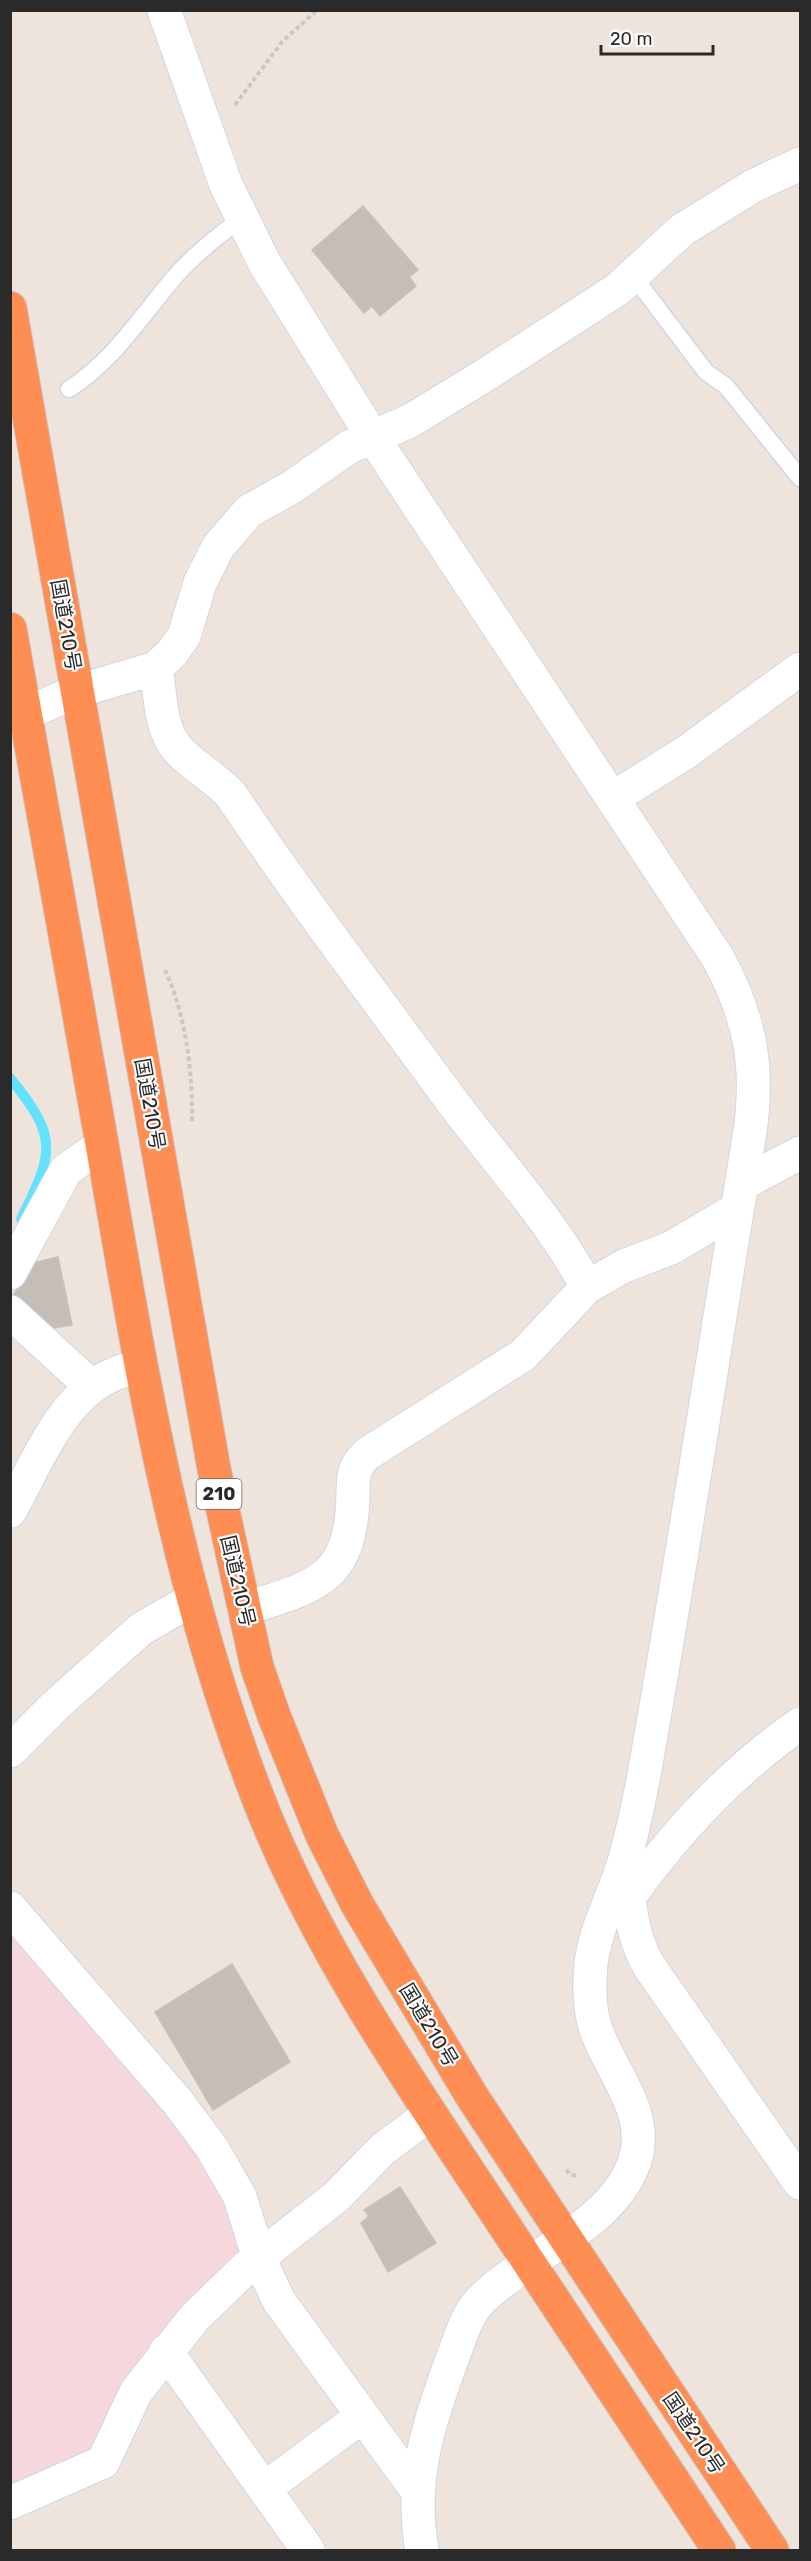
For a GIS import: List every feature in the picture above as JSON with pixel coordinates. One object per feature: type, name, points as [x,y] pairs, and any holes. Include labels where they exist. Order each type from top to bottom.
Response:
[{"type":"highway","name":"国道210号","points":[[10,308],[214,1469],[257,1667],[274,1716],[322,1835],[357,1904],[473,2098],[772,2550]]},
{"type":"highway","name":"210","points":[[10,629],[18,717],[102,1145],[141,1365],[193,1599],[237,1741],[261,1807],[288,1866],[336,1956],[430,2114],[719,2550]]},
{"type":"street","points":[[165,10],[209,139],[241,219],[301,323],[372,436],[718,958],[743,1010],[753,1056],[754,1110],[651,1738],[628,1846],[620,1898],[649,1966],[801,2183]]},
{"type":"street","points":[[18,717],[78,691],[156,668],[172,653],[184,636],[204,574],[218,547],[235,524],[249,511],[292,487],[332,458],[372,436],[410,421],[438,404],[634,277],[682,230],[761,181],[801,164]]},
{"type":"street","points":[[156,668],[167,728],[172,742],[185,756],[220,782],[231,795],[334,944],[536,1210],[576,1266],[587,1287]]},
{"type":"street","points":[[613,798],[685,753],[801,669]]},
{"type":"street","points":[[10,1273],[66,1170],[102,1145]]},
{"type":"street","points":[[244,1609],[300,1590],[325,1576],[341,1558],[350,1536],[353,1477],[359,1462],[524,1355],[587,1287],[624,1266],[671,1248],[801,1153]]},
{"type":"street","points":[[10,1312],[92,1387]]},
{"type":"street","points":[[10,1511],[70,1409],[92,1387],[109,1376],[141,1365]]},
{"type":"street","points":[[10,1751],[141,1629],[193,1599]]},
{"type":"street","points":[[422,2550],[418,2520],[418,2493],[426,2435],[465,2326],[486,2294],[564,2238],[618,2192],[630,2174],[638,2152],[635,2114],[596,2030],[592,2007],[591,1964],[599,1926],[620,1898],[681,1830],[733,1779],[801,1724]]},
{"type":"street","points":[[10,1908],[177,2101],[212,2148],[240,2197],[259,2258],[279,2301],[418,2493]]},
{"type":"street","points":[[10,2503],[103,2462],[136,2392],[166,2351],[214,2297],[336,2197],[383,2149],[430,2114]]},
{"type":"street","points":[[166,2351],[308,2550]]},
{"type":"street","points":[[264,2489],[361,2417]]},
{"type":"lane","points":[[69,389],[98,367],[195,256],[241,219]]},
{"type":"lane","points":[[634,277],[706,372],[726,386],[801,478]]},
{"type":"path","points":[[209,139],[282,42],[318,10]]},
{"type":"path","points":[[562,2165],[571,2175],[578,2176]]},
{"type":"shaded area","points":[[10,1922],[218,2174],[243,2251],[177,2322],[109,2475],[10,2513]]},
{"type":"building","points":[[363,206],[418,270],[409,277],[416,286],[380,316],[372,306],[364,313],[312,250]]},
{"type":"building","points":[[58,1257],[72,1325],[42,1330],[11,1301],[29,1264]]},
{"type":"building","points":[[232,1964],[290,2062],[213,2110],[155,2012]]},
{"type":"building","points":[[400,2187],[436,2243],[388,2272],[361,2223],[369,2216],[364,2210]]},
{"type":"waterway","points":[[10,1078],[37,1116],[44,1131],[46,1146],[45,1161],[40,1177],[21,1219]]}]
